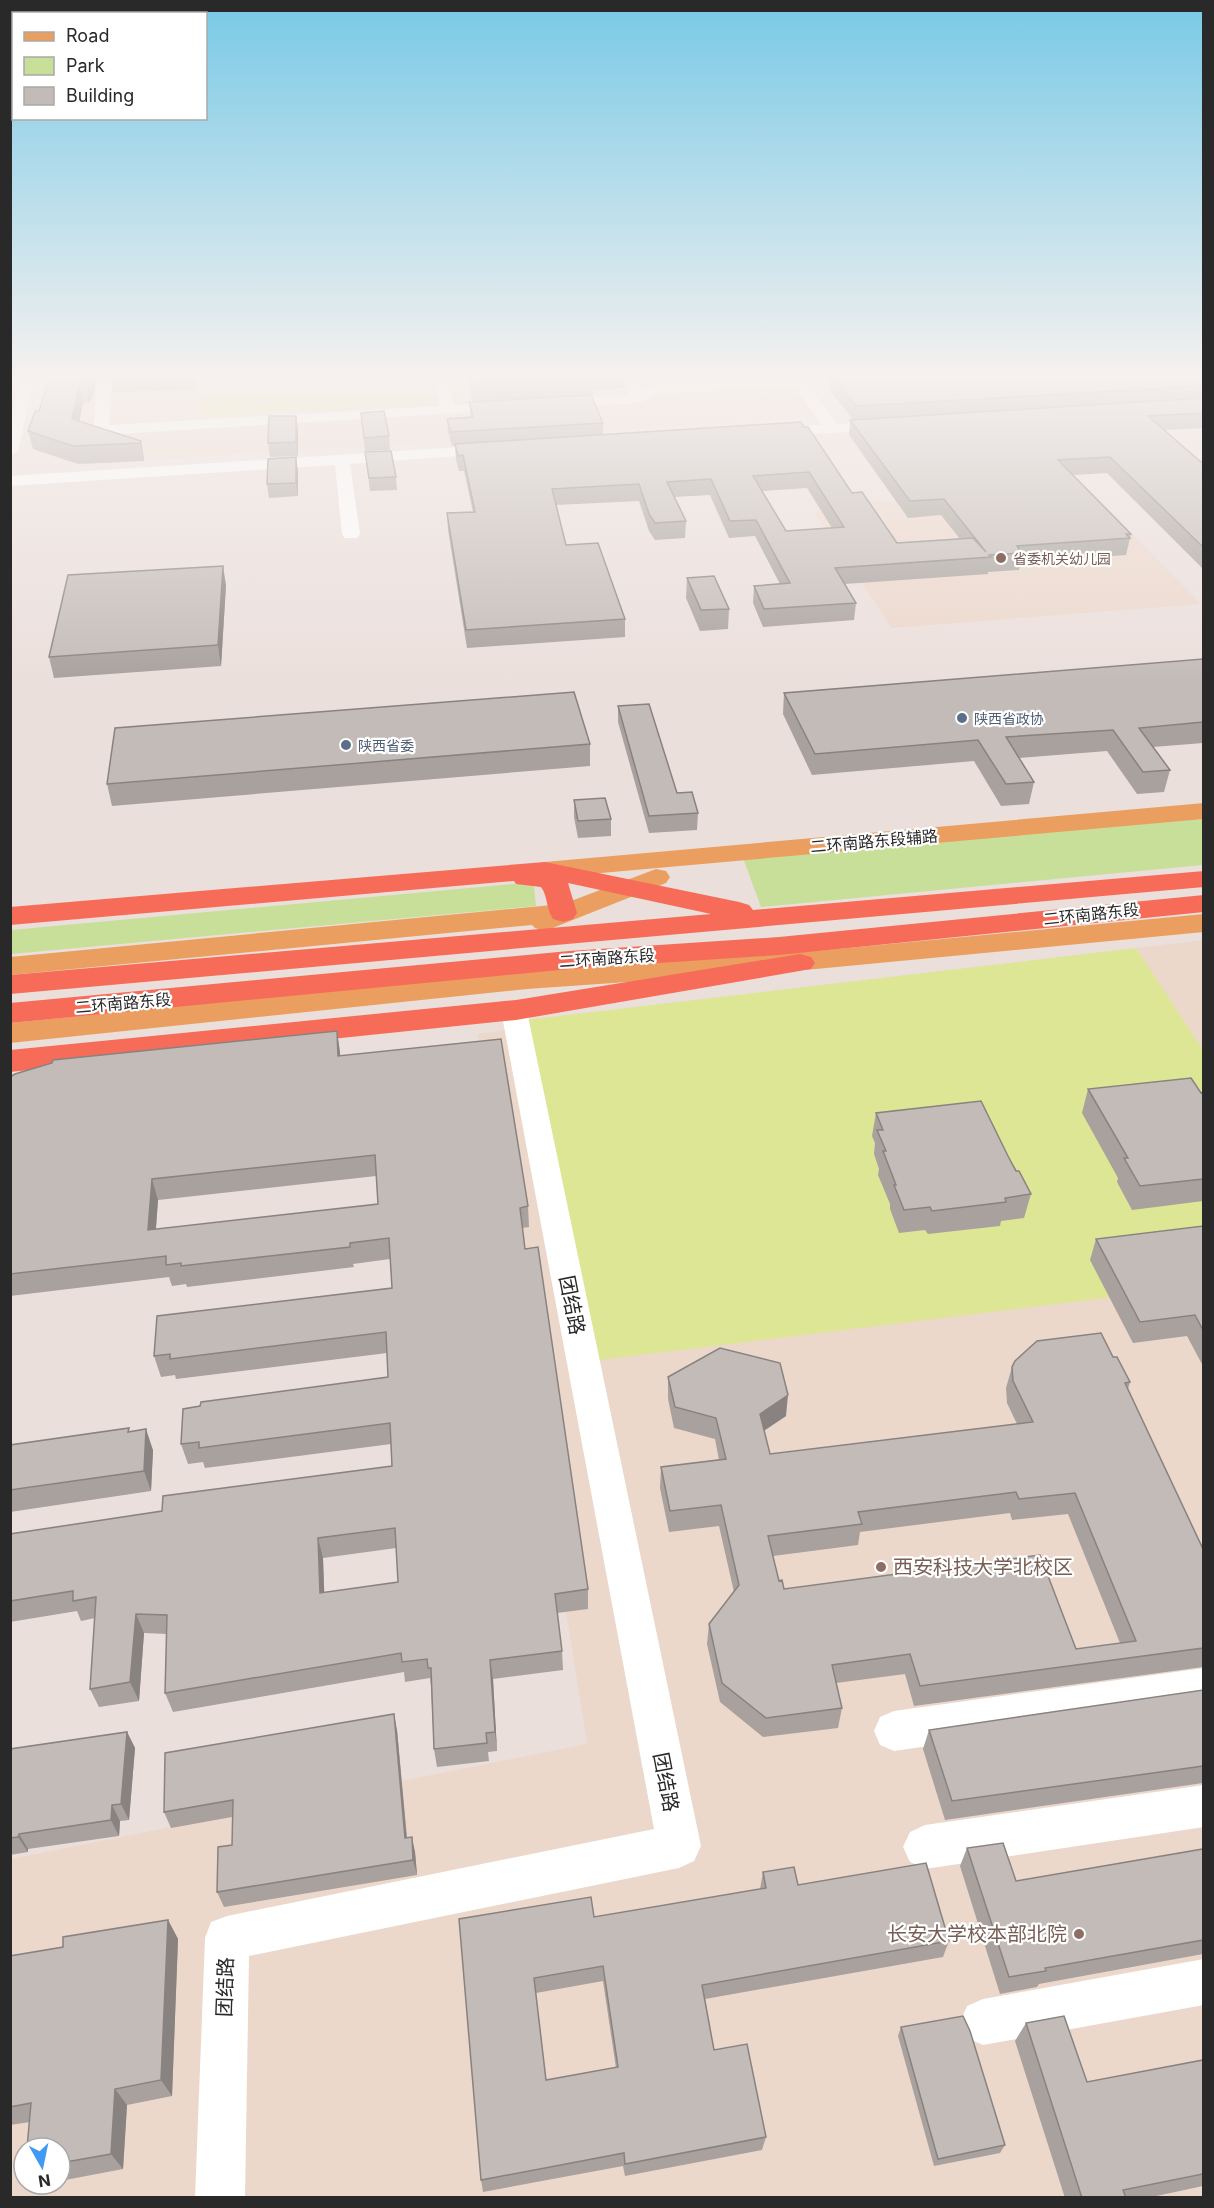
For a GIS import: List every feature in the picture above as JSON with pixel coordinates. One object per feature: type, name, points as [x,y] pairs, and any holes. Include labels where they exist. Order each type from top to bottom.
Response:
[{"type":"highway","points":[[10,916],[544,870],[776,918]]},
{"type":"highway","points":[[10,925],[537,877],[552,880],[557,885],[563,913]]},
{"type":"highway","name":"二环南路东段","points":[[10,986],[310,956],[504,942],[1203,879]]},
{"type":"highway","name":"二环南路东段","points":[[10,1013],[569,960],[779,946],[1203,903]]},
{"type":"highway","points":[[10,1061],[516,1010],[816,960]]},
{"type":"main road","name":"二环南路东段辅路","points":[[544,870],[1203,811]]},
{"type":"main road","points":[[504,942],[563,913],[625,888],[683,867],[747,852]]},
{"type":"main road","points":[[10,966],[563,913]]},
{"type":"main road","points":[[10,1033],[527,980],[816,960],[1203,923]]},
{"type":"street","points":[[10,480],[44,478]]},
{"type":"street","points":[[325,478],[326,482]]},
{"type":"street","points":[[344,478],[351,534]]},
{"type":"street","name":"团结路","points":[[219,2198],[227,1938],[679,1846],[516,1021],[516,1010]]},
{"type":"street","points":[[894,1731],[1203,1687]]},
{"type":"street","points":[[925,1847],[1203,1806]]},
{"type":"street","points":[[983,2022],[1203,1982]]},
{"type":"shaded area","name":"省委机关幼儿园","points":[[1079,489],[1091,491],[1201,604],[892,628],[814,512],[842,504]]},
{"type":"shaded area","name":"西安科技大学北校区","points":[[1203,940],[1203,2197],[11,2198],[11,1859],[587,1744],[503,1212],[478,1034],[772,991]]},
{"type":"green space","points":[[1203,819],[1203,865],[761,907],[743,858]]},
{"type":"green space","points":[[525,883],[534,886],[536,906],[11,954],[11,930]]},
{"type":"green space","points":[[1136,948],[1203,1050],[1203,1286],[583,1362],[516,1021]]},
{"type":"building","points":[[267,478],[296,478],[296,483],[267,484]]},
{"type":"building","points":[[468,478],[754,478],[786,531],[844,527],[813,478],[842,478],[852,493],[862,492],[897,543],[973,538],[986,552],[944,499],[910,501],[893,478],[1076,478],[1131,534],[1126,534],[1130,538],[1017,546],[1022,553],[989,555],[991,557],[835,568],[856,603],[764,609],[754,586],[790,583],[756,520],[730,521],[711,479],[667,482],[686,521],[655,523],[649,514],[639,484],[552,489],[566,545],[598,543],[625,619],[466,630],[447,513],[475,512]]},
{"type":"building","points":[[1132,478],[1203,478],[1203,547]]},
{"type":"building","points":[[223,566],[218,645],[49,657],[68,575]]},
{"type":"building","points":[[714,576],[729,609],[701,610],[687,578]]},
{"type":"building","points":[[1203,659],[1203,722],[1139,728],[1170,770],[1143,772],[1113,730],[1006,737],[1034,782],[1006,784],[978,740],[815,754],[784,693]]},
{"type":"building","points":[[574,692],[590,744],[107,784],[115,728]]},
{"type":"building","points":[[649,704],[677,793],[692,792],[698,813],[649,816],[618,706]]},
{"type":"building","points":[[605,798],[611,819],[578,821],[574,800]]},
{"type":"building","points":[[337,1031],[338,1056],[501,1039],[528,1206],[520,1208],[525,1249],[538,1247],[588,1589],[555,1594],[562,1651],[490,1660],[495,1732],[486,1733],[487,1743],[434,1749],[431,1668],[428,1668],[427,1659],[402,1662],[401,1653],[165,1693],[167,1615],[136,1614],[130,1682],[90,1689],[96,1597],[73,1601],[73,1591],[10,1601],[10,1534],[162,1511],[163,1496],[392,1466],[390,1423],[199,1448],[199,1442],[181,1444],[183,1409],[200,1406],[201,1402],[388,1377],[386,1332],[170,1359],[170,1354],[154,1356],[157,1316],[392,1288],[389,1238],[350,1243],[350,1247],[181,1266],[181,1263],[166,1265],[166,1256],[10,1274],[10,1077],[52,1063],[53,1060]],"holes":[[[375,1155],[378,1204],[148,1230],[152,1179]],[[395,1528],[398,1582],[320,1593],[318,1538]]]},
{"type":"building","points":[[1191,1078],[1201,1093],[1203,1092],[1203,1179],[1140,1186],[1124,1158],[1128,1158],[1088,1089]]},
{"type":"building","points":[[981,1101],[1016,1171],[1019,1171],[1031,1194],[1005,1198],[1006,1202],[932,1211],[930,1207],[904,1210],[883,1151],[886,1151],[877,1130],[883,1130],[876,1113]]},
{"type":"building","points":[[1203,1226],[1203,1330],[1195,1315],[1140,1322],[1096,1239]]},
{"type":"building","points":[[1101,1333],[1113,1357],[1117,1357],[1130,1382],[1125,1383],[1203,1549],[1203,1648],[920,1686],[910,1654],[832,1665],[842,1708],[766,1718],[722,1683],[709,1624],[739,1585],[721,1505],[670,1511],[661,1467],[726,1459],[716,1418],[675,1407],[668,1377],[720,1348],[780,1363],[788,1395],[760,1414],[770,1454],[1033,1422],[1013,1381],[1012,1367],[1015,1361],[1037,1341]],"holes":[[[1016,1492],[1019,1499],[1075,1493],[1136,1641],[1076,1649],[1040,1555],[784,1589],[782,1580],[779,1581],[768,1536],[862,1524],[858,1512]]]},
{"type":"building","points":[[129,1428],[128,1432],[146,1429],[144,1471],[10,1490],[10,1445]]},
{"type":"building","points":[[1203,1690],[1203,1766],[952,1801],[929,1730]]},
{"type":"building","points":[[394,1714],[405,1838],[412,1837],[413,1860],[217,1892],[218,1847],[232,1845],[233,1800],[164,1812],[165,1753]]},
{"type":"building","points":[[127,1732],[121,1804],[112,1805],[111,1820],[19,1834],[18,1837],[10,1838],[10,1749]]},
{"type":"building","points":[[1003,1843],[1016,1881],[1203,1849],[1203,1940],[1045,1968],[1046,1971],[1009,1977],[967,1848]]},
{"type":"building","points":[[926,1863],[949,1941],[702,1985],[714,2050],[747,2044],[766,2137],[625,2164],[624,2153],[481,2180],[459,1919],[591,1897],[594,1917],[766,1888],[763,1872],[794,1867],[798,1885]],"holes":[[[603,1966],[618,2067],[546,2080],[534,1978]]]},
{"type":"building","points":[[168,1920],[161,2080],[115,2089],[111,2154],[72,2161],[72,2136],[28,2136],[31,2103],[10,2107],[10,1956],[63,1947],[63,1937]]},
{"type":"building","points":[[963,2016],[970,2031],[1005,2145],[938,2159],[901,2027]]},
{"type":"building","points":[[1064,2016],[1087,2082],[1203,2060],[1203,2174],[1123,2190],[1126,2198],[1082,2198],[1026,2023]]},
{"type":"place","name":"省委机关幼儿园","points":[[1001,558]]},
{"type":"place","name":"陕西省政协","points":[[962,718]]},
{"type":"place","name":"陕西省委","points":[[346,745]]},
{"type":"place","name":"西安科技大学北校区","points":[[881,1567]]},
{"type":"place","name":"长安大学校本部北院","points":[[1079,1934]]}]
